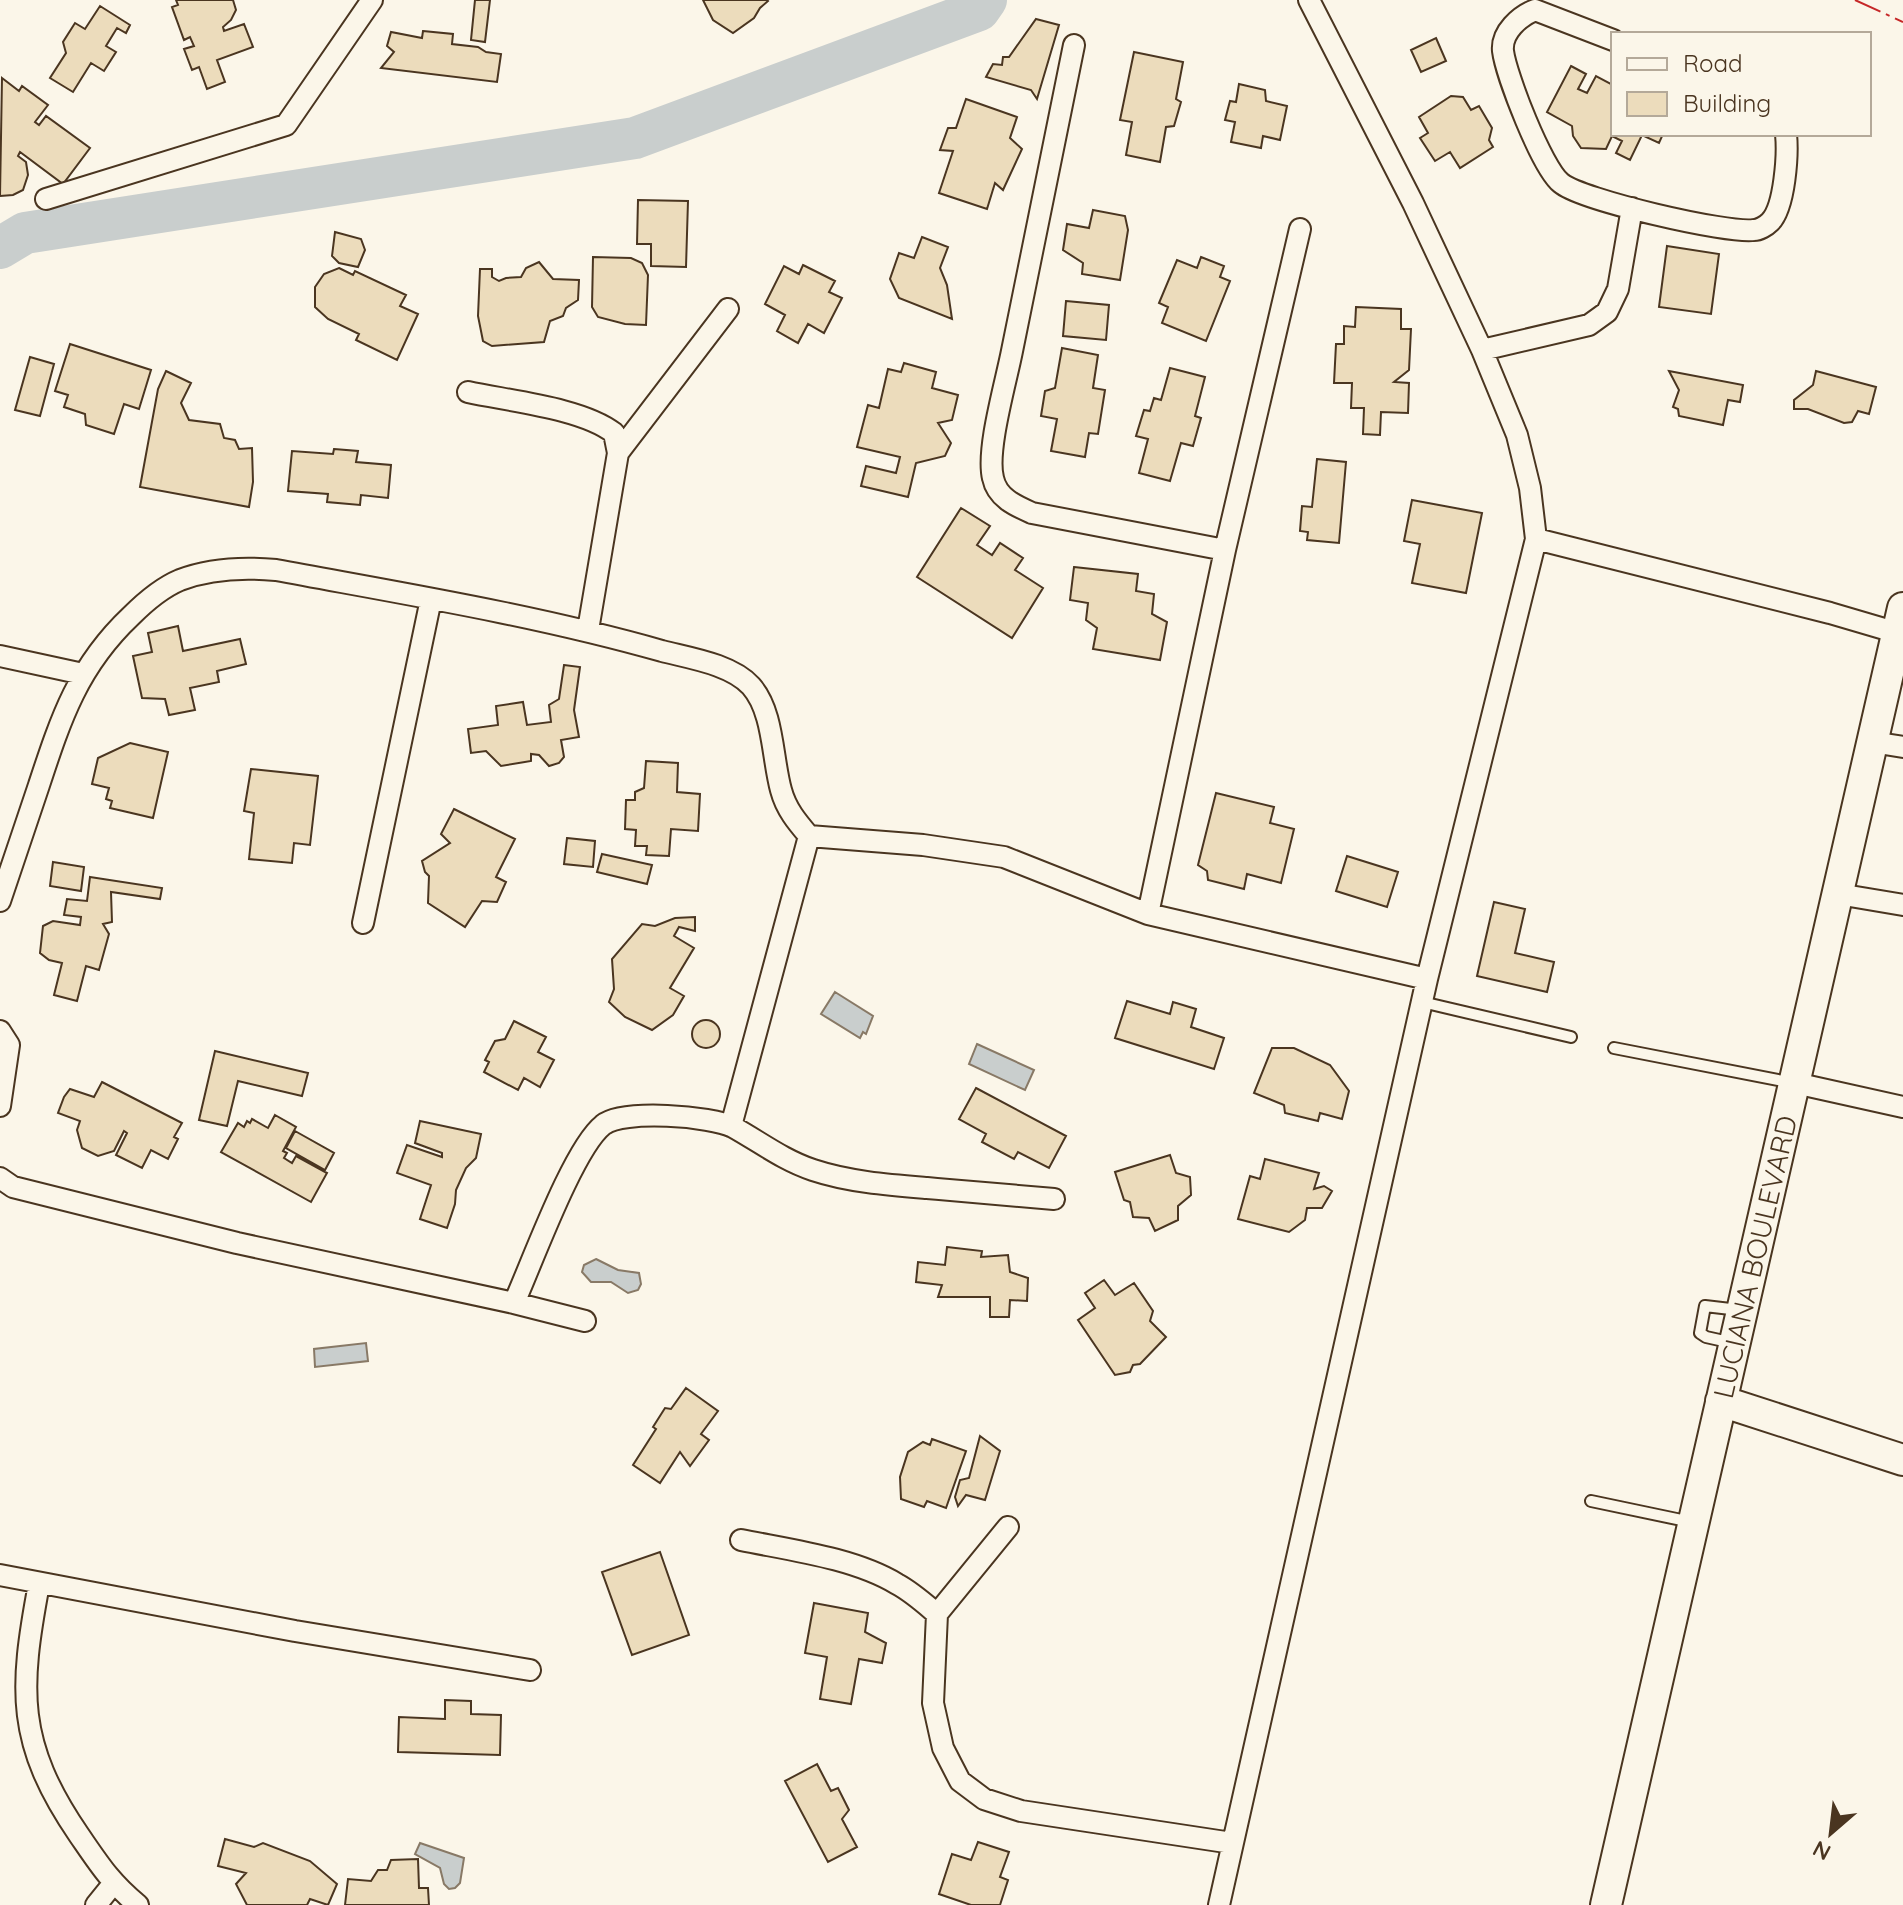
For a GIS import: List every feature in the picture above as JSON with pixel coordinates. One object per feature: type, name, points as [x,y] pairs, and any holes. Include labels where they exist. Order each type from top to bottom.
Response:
[{"type":"street","points":[[46,199],[286,125],[372,0]]},
{"type":"street","points":[[1219,1905],[1427,979],[1536,539],[1530,488],[1517,435],[1482,350],[1413,203],[1309,0]]},
{"type":"street","points":[[1611,39],[1535,10],[1522,15],[1513,25],[1502,49],[1542,158],[1562,184],[1579,193],[1632,208],[1733,230],[1758,230],[1772,221],[1783,189],[1788,153],[1786,136]]},
{"type":"street","points":[[1074,45],[1006,378],[995,441],[994,483],[1003,497],[1016,507],[1032,513],[1225,550]]},
{"type":"street","points":[[1482,350],[1589,325],[1607,312],[1618,289],[1632,208]]},
{"type":"street","points":[[1148,914],[1225,550],[1300,229]]},
{"type":"street","points":[[618,453],[728,309]]},
{"type":"street","points":[[468,392],[580,416],[602,423],[614,433],[618,453],[588,630]]},
{"type":"street","points":[[1536,539],[1830,613],[1900,621]]},
{"type":"street","points":[[0,901],[8,850],[64,710],[108,637],[148,600],[180,580],[229,568],[276,570],[588,630],[735,674],[750,684],[759,697],[781,791],[787,806],[809,836],[923,845],[1004,857],[1148,914],[1427,979]]},
{"type":"street","points":[[363,923],[431,599]]},
{"type":"street","name":"LUCIANA BOULEVARD","points":[[1606,1905],[1900,621]]},
{"type":"street","points":[[0,656],[83,674]]},
{"type":"street","points":[[1872,742],[1903,747]]},
{"type":"street","points":[[731,1126],[809,836]]},
{"type":"street","points":[[1838,894],[1903,905]]},
{"type":"street","points":[[0,1031],[9,1045],[0,1106]]},
{"type":"street","points":[[1795,1083],[1903,1107]]},
{"type":"street","points":[[514,1303],[580,1155],[605,1122],[618,1117],[656,1115],[731,1126],[762,1147],[813,1170],[830,1174],[889,1184],[1054,1199]]},
{"type":"street","points":[[0,1178],[13,1187],[237,1243],[585,1321]]},
{"type":"street","points":[[1721,1401],[1903,1460]]},
{"type":"street","points":[[1008,1527],[937,1614],[933,1703],[943,1748],[960,1781],[984,1799],[1021,1811],[1232,1843]]},
{"type":"street","points":[[741,1540],[827,1558],[876,1573],[913,1593],[937,1614]]},
{"type":"street","points":[[0,1575],[295,1631],[530,1670]]},
{"type":"street","points":[[39,1584],[30,1629],[26,1675],[26,1717],[33,1748],[58,1804],[113,1884],[138,1905]]},
{"type":"street","points":[[96,1905],[113,1884]]},
{"type":"lane","points":[[1422,1002],[1571,1037]]},
{"type":"lane","points":[[1614,1048],[1795,1083]]},
{"type":"lane","points":[[1591,1501],[1693,1522]]},
{"type":"shaded area","points":[[835,992],[873,1016],[866,1034],[863,1032],[860,1038],[821,1014]]},
{"type":"shaded area","points":[[977,1044],[1034,1070],[1025,1090],[969,1064]]},
{"type":"shaded area","points":[[596,1259],[618,1270],[639,1273],[641,1284],[638,1290],[628,1293],[611,1282],[591,1282],[582,1272],[584,1265]]},
{"type":"shaded area","points":[[366,1343],[368,1361],[315,1367],[314,1349]]},
{"type":"shaded area","points":[[420,1843],[464,1858],[460,1883],[455,1888],[449,1889],[444,1884],[440,1868],[415,1854]]},
{"type":"building","points":[[176,0],[233,0],[236,10],[223,27],[224,31],[244,24],[253,47],[217,60],[225,82],[207,89],[199,67],[192,70],[184,49],[194,46],[190,37],[184,40],[172,7],[178,5]]},
{"type":"building","points":[[475,0],[490,0],[485,42],[471,40]]},
{"type":"building","points":[[703,0],[768,1],[754,18],[733,33],[713,20]]},
{"type":"building","points":[[100,6],[130,25],[126,33],[117,28],[106,46],[116,52],[104,71],[91,63],[73,92],[50,78],[66,53],[63,42],[75,23],[85,29]]},
{"type":"building","points":[[1036,19],[1059,25],[1037,99],[1031,90],[986,77],[993,64],[1002,65],[1003,57],[1009,57]]},
{"type":"building","points":[[423,31],[453,34],[452,44],[501,54],[497,82],[381,68],[394,52],[387,46],[391,32],[422,38]]},
{"type":"building","points":[[1436,38],[1446,61],[1421,72],[1411,50]]},
{"type":"building","points":[[1134,52],[1183,62],[1176,99],[1181,102],[1174,126],[1166,127],[1160,162],[1126,155],[1132,122],[1120,120]]},
{"type":"building","points":[[1571,66],[1586,74],[1578,89],[1587,93],[1596,76],[1611,84],[1612,136],[1606,149],[1581,148],[1573,136],[1572,126],[1547,112]]},
{"type":"building","points":[[2,78],[19,91],[22,86],[48,105],[35,122],[39,125],[46,116],[90,148],[63,184],[20,152],[18,156],[26,162],[28,175],[23,190],[0,196]]},
{"type":"building","points":[[1239,84],[1265,90],[1266,101],[1287,106],[1280,140],[1263,136],[1261,148],[1231,142],[1235,122],[1225,120],[1230,101],[1236,102]]},
{"type":"building","points":[[1451,96],[1463,97],[1471,110],[1479,106],[1492,128],[1489,140],[1493,147],[1460,168],[1450,152],[1435,161],[1420,138],[1428,133],[1419,117]]},
{"type":"building","points":[[966,99],[1017,117],[1010,138],[1022,149],[1003,190],[995,183],[987,209],[939,193],[953,151],[940,150],[948,128],[956,128]]},
{"type":"building","points":[[1612,136],[1642,136],[1630,160],[1616,153],[1622,141]]},
{"type":"building","points":[[1644,136],[1662,136],[1659,143]]},
{"type":"building","points":[[638,200],[688,201],[686,267],[651,266],[651,244],[637,244]]},
{"type":"building","points":[[1093,210],[1125,216],[1128,230],[1120,280],[1082,274],[1083,263],[1063,250],[1067,224],[1089,228]]},
{"type":"building","points":[[335,232],[361,239],[365,250],[358,267],[339,263],[332,256]]},
{"type":"building","points":[[922,237],[948,247],[940,268],[947,285],[952,319],[899,298],[890,279],[899,253],[914,258]]},
{"type":"building","points":[[1667,246],[1719,254],[1711,314],[1659,307]]},
{"type":"building","points":[[593,257],[631,258],[642,263],[648,275],[646,325],[625,324],[598,317],[592,307]]},
{"type":"building","points":[[1201,257],[1224,266],[1220,277],[1230,281],[1206,341],[1162,323],[1168,307],[1159,303],[1177,260],[1197,268]]},
{"type":"building","points":[[539,262],[553,279],[579,280],[578,300],[566,308],[563,316],[550,321],[544,342],[492,346],[483,341],[478,316],[480,269],[492,269],[492,277],[499,281],[521,277],[526,268]]},
{"type":"building","points":[[803,265],[835,281],[829,292],[842,298],[824,333],[808,324],[798,343],[777,331],[785,315],[765,304],[784,266],[799,274]]},
{"type":"building","points":[[339,268],[353,275],[355,271],[406,295],[400,306],[418,314],[397,360],[356,340],[359,334],[328,319],[315,307],[315,287],[324,274]]},
{"type":"building","points":[[1066,301],[1109,305],[1106,340],[1063,336]]},
{"type":"building","points":[[1356,307],[1401,309],[1401,329],[1411,329],[1409,370],[1394,382],[1409,383],[1408,413],[1381,412],[1380,435],[1363,434],[1364,408],[1351,408],[1352,383],[1334,383],[1336,344],[1344,344],[1344,326],[1355,327]]},
{"type":"building","points":[[70,344],[151,370],[139,409],[124,404],[114,434],[86,425],[85,414],[64,407],[68,395],[55,391]]},
{"type":"building","points":[[1062,348],[1098,355],[1093,388],[1105,390],[1098,434],[1089,433],[1085,457],[1051,451],[1057,419],[1041,416],[1045,391],[1055,388]]},
{"type":"building","points":[[30,357],[54,364],[40,416],[15,410]]},
{"type":"building","points":[[904,363],[936,372],[932,388],[958,395],[952,420],[938,423],[951,443],[945,456],[916,463],[908,497],[861,486],[866,466],[896,473],[900,457],[857,447],[868,405],[879,408],[888,369],[901,372]]},
{"type":"building","points":[[1170,368],[1205,377],[1195,416],[1201,418],[1193,446],[1181,443],[1170,481],[1139,473],[1148,439],[1136,436],[1144,410],[1150,411],[1154,398],[1161,400]]},
{"type":"building","points":[[166,371],[191,383],[181,403],[189,420],[220,424],[224,438],[235,440],[239,449],[252,448],[253,482],[249,507],[140,487],[158,389]]},
{"type":"building","points":[[1669,371],[1743,385],[1740,402],[1728,400],[1723,425],[1679,416],[1678,409],[1673,407],[1679,390]]},
{"type":"building","points":[[1816,371],[1876,387],[1869,414],[1858,411],[1852,422],[1844,423],[1808,409],[1794,409],[1794,400],[1813,385]]},
{"type":"building","points":[[334,449],[358,451],[356,462],[391,465],[388,498],[361,495],[360,505],[327,502],[328,494],[288,491],[292,451],[333,454]]},
{"type":"building","points":[[1317,459],[1346,462],[1339,543],[1307,540],[1308,532],[1300,531],[1302,506],[1312,507]]},
{"type":"building","points":[[1412,500],[1482,513],[1466,593],[1412,583],[1420,544],[1404,541]]},
{"type":"building","points":[[961,508],[990,526],[977,545],[992,555],[1000,543],[1023,558],[1015,570],[1043,588],[1012,638],[917,577]]},
{"type":"building","points":[[1074,567],[1138,574],[1136,591],[1154,594],[1152,614],[1167,622],[1160,660],[1093,649],[1097,628],[1086,620],[1088,603],[1070,600]]},
{"type":"building","points":[[178,626],[183,651],[240,639],[246,664],[217,671],[219,682],[190,688],[195,710],[169,715],[165,699],[142,698],[133,656],[152,652],[148,633]]},
{"type":"building","points":[[564,665],[580,667],[574,710],[579,737],[561,740],[564,757],[559,763],[549,766],[539,755],[531,754],[531,761],[501,766],[486,751],[471,753],[468,729],[498,725],[496,706],[523,702],[527,725],[551,722],[549,705],[559,699]]},
{"type":"building","points":[[130,743],[168,752],[153,818],[110,808],[112,801],[106,799],[109,788],[92,784],[98,758]]},
{"type":"building","points":[[646,761],[678,763],[677,792],[700,794],[698,831],[671,829],[669,856],[646,855],[647,846],[635,846],[636,830],[625,829],[626,800],[635,800],[635,792],[644,788]]},
{"type":"building","points":[[251,769],[318,776],[310,845],[294,843],[292,863],[249,859],[254,813],[244,811]]},
{"type":"building","points":[[1216,793],[1274,807],[1270,823],[1294,829],[1281,883],[1247,874],[1244,889],[1208,880],[1207,871],[1198,865]]},
{"type":"building","points":[[454,809],[515,839],[496,877],[506,882],[497,902],[482,901],[465,927],[428,903],[429,876],[422,861],[450,843],[441,834]]},
{"type":"building","points":[[567,838],[595,841],[593,867],[564,864]]},
{"type":"building","points":[[602,854],[652,865],[647,884],[597,872]]},
{"type":"building","points":[[1347,856],[1398,872],[1387,907],[1336,891]]},
{"type":"building","points":[[53,862],[84,867],[81,891],[50,886]]},
{"type":"building","points":[[90,877],[162,888],[160,899],[111,892],[112,922],[103,924],[109,934],[99,970],[86,966],[77,1001],[54,995],[62,963],[49,960],[40,953],[43,926],[53,921],[80,925],[81,917],[64,915],[67,899],[87,901]]},
{"type":"building","points":[[1494,902],[1525,909],[1515,953],[1554,962],[1547,992],[1477,976]]},
{"type":"building","points":[[695,917],[695,931],[679,927],[674,936],[694,948],[670,988],[684,996],[673,1015],[652,1030],[625,1017],[609,1002],[614,989],[612,959],[642,924],[655,926],[675,918]]},
{"type":"building","points":[[1127,1001],[1170,1014],[1173,1002],[1196,1009],[1191,1027],[1224,1038],[1214,1069],[1115,1038]]},
{"type":"building","points":[[706,1020],[716,1024],[720,1034],[716,1044],[706,1048],[696,1044],[692,1034],[696,1024]]},
{"type":"building","points":[[514,1021],[546,1037],[538,1052],[554,1060],[540,1087],[524,1078],[518,1090],[484,1072],[489,1062],[485,1060],[495,1041],[505,1039]]},
{"type":"building","points":[[1272,1048],[1294,1048],[1330,1065],[1349,1091],[1342,1119],[1320,1113],[1318,1121],[1285,1113],[1284,1105],[1254,1093]]},
{"type":"building","points":[[215,1051],[308,1073],[302,1096],[238,1081],[227,1126],[199,1120]]},
{"type":"building","points":[[102,1082],[182,1123],[168,1159],[151,1150],[142,1168],[116,1155],[127,1133],[124,1131],[114,1151],[98,1156],[82,1148],[77,1130],[80,1121],[58,1113],[70,1089],[94,1097]]},
{"type":"building","points":[[976,1088],[1066,1136],[1049,1168],[1018,1152],[1014,1159],[982,1142],[986,1134],[959,1119]]},
{"type":"building","points":[[275,1115],[296,1127],[283,1151],[287,1153],[284,1158],[292,1163],[296,1156],[327,1173],[311,1202],[221,1152],[238,1123],[244,1127],[252,1119],[268,1128]]},
{"type":"building","points":[[420,1121],[481,1134],[476,1158],[466,1168],[456,1190],[447,1228],[420,1219],[431,1185],[397,1173],[407,1145],[442,1157],[442,1153],[415,1143]]},
{"type":"building","points":[[295,1131],[334,1153],[325,1170],[286,1148]]},
{"type":"building","points":[[1170,1155],[1176,1173],[1190,1177],[1191,1195],[1178,1206],[1178,1220],[1155,1231],[1149,1218],[1133,1217],[1130,1202],[1124,1200],[1115,1172]]},
{"type":"building","points":[[1265,1159],[1319,1173],[1314,1189],[1324,1186],[1332,1191],[1322,1208],[1307,1208],[1305,1220],[1289,1232],[1238,1219],[1250,1176],[1260,1179]]},
{"type":"building","points":[[947,1247],[982,1251],[981,1257],[1008,1255],[1010,1272],[1028,1278],[1027,1301],[1010,1300],[1009,1317],[990,1317],[990,1297],[938,1297],[942,1285],[916,1282],[918,1262],[945,1265]]},
{"type":"building","points":[[1104,1280],[1115,1295],[1134,1283],[1153,1311],[1150,1321],[1166,1337],[1140,1364],[1133,1365],[1130,1372],[1115,1375],[1078,1320],[1095,1308],[1085,1293]]},
{"type":"building","points":[[686,1388],[718,1411],[701,1434],[709,1440],[690,1466],[680,1452],[660,1483],[633,1465],[656,1429],[653,1427],[665,1408],[671,1409]]},
{"type":"building","points":[[980,1436],[1000,1451],[985,1500],[966,1495],[958,1506],[955,1497],[960,1480],[969,1478]]},
{"type":"building","points":[[932,1439],[966,1451],[946,1508],[927,1501],[924,1507],[901,1499],[900,1477],[908,1452],[923,1442],[930,1445]]},
{"type":"building","points":[[660,1552],[689,1635],[632,1655],[602,1572]]},
{"type":"building","points":[[814,1603],[868,1613],[865,1632],[886,1643],[882,1663],[859,1659],[851,1704],[820,1699],[827,1657],[805,1653]]},
{"type":"building","points":[[445,1700],[471,1701],[471,1714],[501,1715],[500,1755],[398,1752],[399,1717],[445,1719]]},
{"type":"building","points":[[817,1764],[831,1791],[838,1788],[849,1810],[842,1819],[857,1847],[828,1862],[785,1781]]},
{"type":"building","points":[[225,1839],[254,1847],[263,1843],[310,1861],[337,1884],[328,1905],[310,1899],[307,1905],[247,1905],[236,1884],[246,1873],[218,1866]]},
{"type":"building","points":[[978,1842],[1009,1852],[1000,1877],[1008,1880],[1000,1905],[971,1905],[939,1894],[952,1854],[971,1860]]},
{"type":"building","points":[[418,1859],[419,1888],[428,1888],[429,1905],[345,1905],[348,1879],[371,1881],[378,1870],[387,1870],[391,1860]]},
{"type":"waterway","points":[[0,248],[25,233],[635,138],[979,10],[986,0]]},
{"type":"power","points":[[1855,0],[1903,22]]}]
